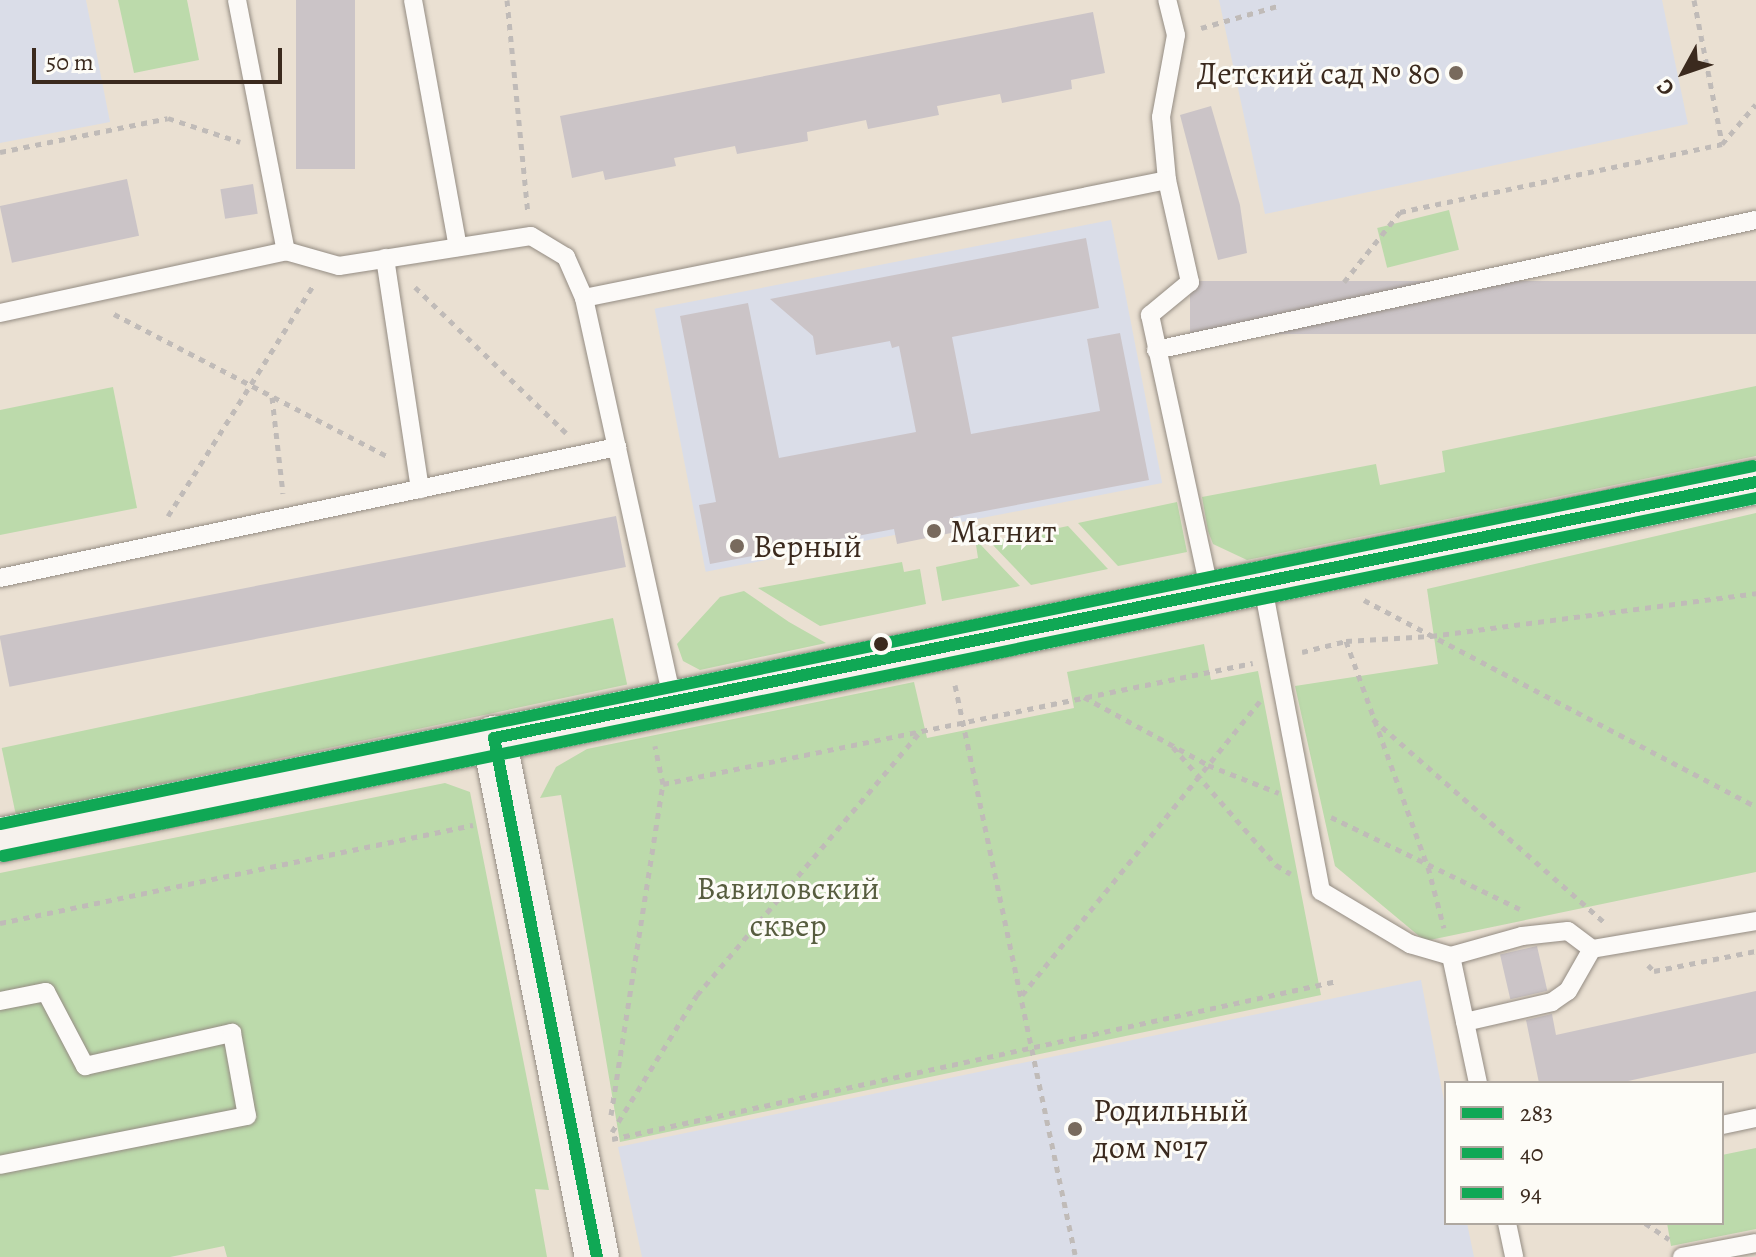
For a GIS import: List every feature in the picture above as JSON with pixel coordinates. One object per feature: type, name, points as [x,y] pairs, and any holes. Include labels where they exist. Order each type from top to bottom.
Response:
[{"type":"street","points":[[0,840],[494,738],[663,719],[1210,592],[1756,482]]},
{"type":"street","points":[[494,738],[597,1257]]},
{"type":"lane","points":[[237,0],[286,251]]},
{"type":"lane","points":[[413,0],[458,247]]},
{"type":"lane","points":[[1167,0],[1176,35],[1161,117],[1167,180],[1190,282],[1150,315],[1210,592]]},
{"type":"lane","points":[[584,298],[1167,180]]},
{"type":"lane","points":[[1156,350],[1756,220]]},
{"type":"lane","points":[[0,313],[286,251],[339,266],[531,236],[566,257],[584,298],[617,447],[663,719]]},
{"type":"lane","points":[[385,258],[419,481]]},
{"type":"lane","points":[[0,578],[286,517],[419,481],[617,447]]},
{"type":"lane","points":[[1262,582],[1321,891],[1410,944],[1451,956],[1522,936],[1568,931],[1592,949],[1630,945],[1756,921]]},
{"type":"lane","points":[[1465,1022],[1552,1002],[1568,991],[1592,949]]},
{"type":"lane","points":[[1451,956],[1478,1081]]},
{"type":"lane","points":[[0,1001],[46,992],[85,1066],[232,1033],[247,1116],[0,1165]]},
{"type":"lane","points":[[1724,1125],[1756,1118]]},
{"type":"lane","points":[[1507,1225],[1514,1257]]},
{"type":"lane","points":[[1682,1257],[1756,1243]]},
{"type":"path","points":[[507,0],[531,236]]},
{"type":"path","points":[[1694,0],[1722,144]]},
{"type":"path","points":[[1176,35],[1281,5]]},
{"type":"path","points":[[1317,315],[1400,212],[1722,144],[1756,104]]},
{"type":"path","points":[[0,152],[168,118],[267,151]]},
{"type":"path","points":[[385,258],[586,454]]},
{"type":"path","points":[[149,546],[327,263]]},
{"type":"path","points":[[79,297],[250,385],[419,481]]},
{"type":"path","points":[[272,397],[286,517]]},
{"type":"path","points":[[663,784],[1346,641],[1431,636],[1756,593]]},
{"type":"path","points":[[1364,600],[1756,807]]},
{"type":"path","points":[[1346,641],[1428,867],[1451,956]]},
{"type":"path","points":[[1021,995],[1280,678]]},
{"type":"path","points":[[954,685],[1075,1254]]},
{"type":"path","points":[[607,1140],[663,784],[663,719]]},
{"type":"path","points":[[1373,719],[1630,945],[1654,971],[1756,951]]},
{"type":"path","points":[[607,1140],[697,995],[921,731]]},
{"type":"path","points":[[1170,744],[1276,865],[1321,891]]},
{"type":"path","points":[[0,923],[486,822]]},
{"type":"path","points":[[607,1140],[1337,981]]},
{"type":"shaded area","points":[[0,0],[86,0],[110,122],[0,143]]},
{"type":"shaded area","name":"Детский сад № 80","points":[[1219,0],[1662,0],[1688,124],[1265,214]]},
{"type":"shaded area","points":[[1111,220],[1162,483],[706,572],[655,309]]},
{"type":"shaded area","name":"Родильный дом №17","points":[[1421,980],[1444,1101],[1444,1225],[1467,1225],[1474,1257],[642,1257],[618,1147]]},
{"type":"green space","points":[[118,0],[187,0],[199,60],[134,73]]},
{"type":"green space","points":[[1449,210],[1459,250],[1387,268],[1377,228]]},
{"type":"green space","points":[[1756,386],[1756,456],[1247,560],[1213,544],[1208,531],[1202,497],[1376,464],[1380,485],[1445,472],[1442,451]]},
{"type":"green space","points":[[113,387],[137,508],[0,535],[0,410]]},
{"type":"green space","points":[[1177,502],[1187,552],[1118,566],[1078,523]]},
{"type":"green space","points":[[1756,513],[1756,872],[1425,941],[1335,866],[1295,686],[1438,664],[1427,589]]},
{"type":"green space","points":[[1068,526],[1108,569],[1031,585],[990,542]]},
{"type":"green space","points":[[980,544],[1020,586],[942,601],[936,567],[978,558],[976,545]]},
{"type":"green space","points":[[902,562],[904,572],[920,569],[926,604],[820,626],[758,588]]},
{"type":"green space","points":[[744,591],[826,643],[700,670],[683,661],[677,644],[720,597]]},
{"type":"green space","points":[[613,618],[627,685],[16,814],[2,748]]},
{"type":"green space","name":"Вавиловский сквер","points":[[1204,644],[1211,680],[1258,671],[1321,995],[620,1142],[561,795],[540,798],[556,767],[587,749],[914,682],[927,738],[1074,708],[1067,672]]},
{"type":"green space","points":[[445,783],[470,792],[549,1190],[535,1189],[547,1257],[227,1257],[224,1246],[170,1257],[0,1257],[0,873]]},
{"type":"green space","points":[[1756,1148],[1756,1229],[1671,1246],[1667,1225],[1724,1225],[1724,1155]]},
{"type":"building","points":[[296,0],[355,0],[355,169],[296,169]]},
{"type":"building","points":[[1093,12],[1105,73],[1071,80],[1072,89],[1002,103],[1000,94],[937,106],[939,115],[868,129],[866,120],[807,132],[808,141],[737,154],[735,146],[674,158],[676,166],[605,180],[603,171],[572,178],[560,116]]},
{"type":"building","points":[[1211,106],[1240,205],[1247,253],[1218,260],[1180,115]]},
{"type":"building","points":[[127,179],[139,236],[12,263],[0,206]]},
{"type":"building","points":[[253,184],[258,214],[225,219],[220,189]]},
{"type":"building","points":[[1086,238],[1099,308],[952,337],[971,434],[1100,411],[1087,339],[1120,333],[1149,480],[953,517],[956,532],[897,544],[894,529],[710,564],[699,505],[716,502],[680,316],[748,303],[779,458],[916,432],[899,346],[892,348],[890,341],[816,355],[813,336],[770,299]]},
{"type":"building","points":[[1190,281],[1756,281],[1756,334],[1190,334]]},
{"type":"building","points":[[616,516],[626,567],[9,687],[0,636]]},
{"type":"building","points":[[1537,946],[1547,991],[1510,999],[1500,955]]},
{"type":"building","points":[[1756,991],[1756,1053],[1628,1081],[1539,1081],[1526,1020],[1552,1014],[1556,1035]]},
{"type":"transit line","name":"94","points":[[0,824],[1753,466]]},
{"type":"transit line","name":"283","points":[[494,738],[1756,482]]},
{"type":"transit line","name":"40","points":[[3,856],[1756,498]]},
{"type":"transit line","name":"283","points":[[494,738],[597,1257]]},
{"type":"place","name":"Детский сад № 80","points":[[1456,73]]},
{"type":"place","name":"Магнит","points":[[934,531]]},
{"type":"place","name":"Верный","points":[[737,546]]},
{"type":"place","name":"Родильный дом №17","points":[[1075,1129]]}]
